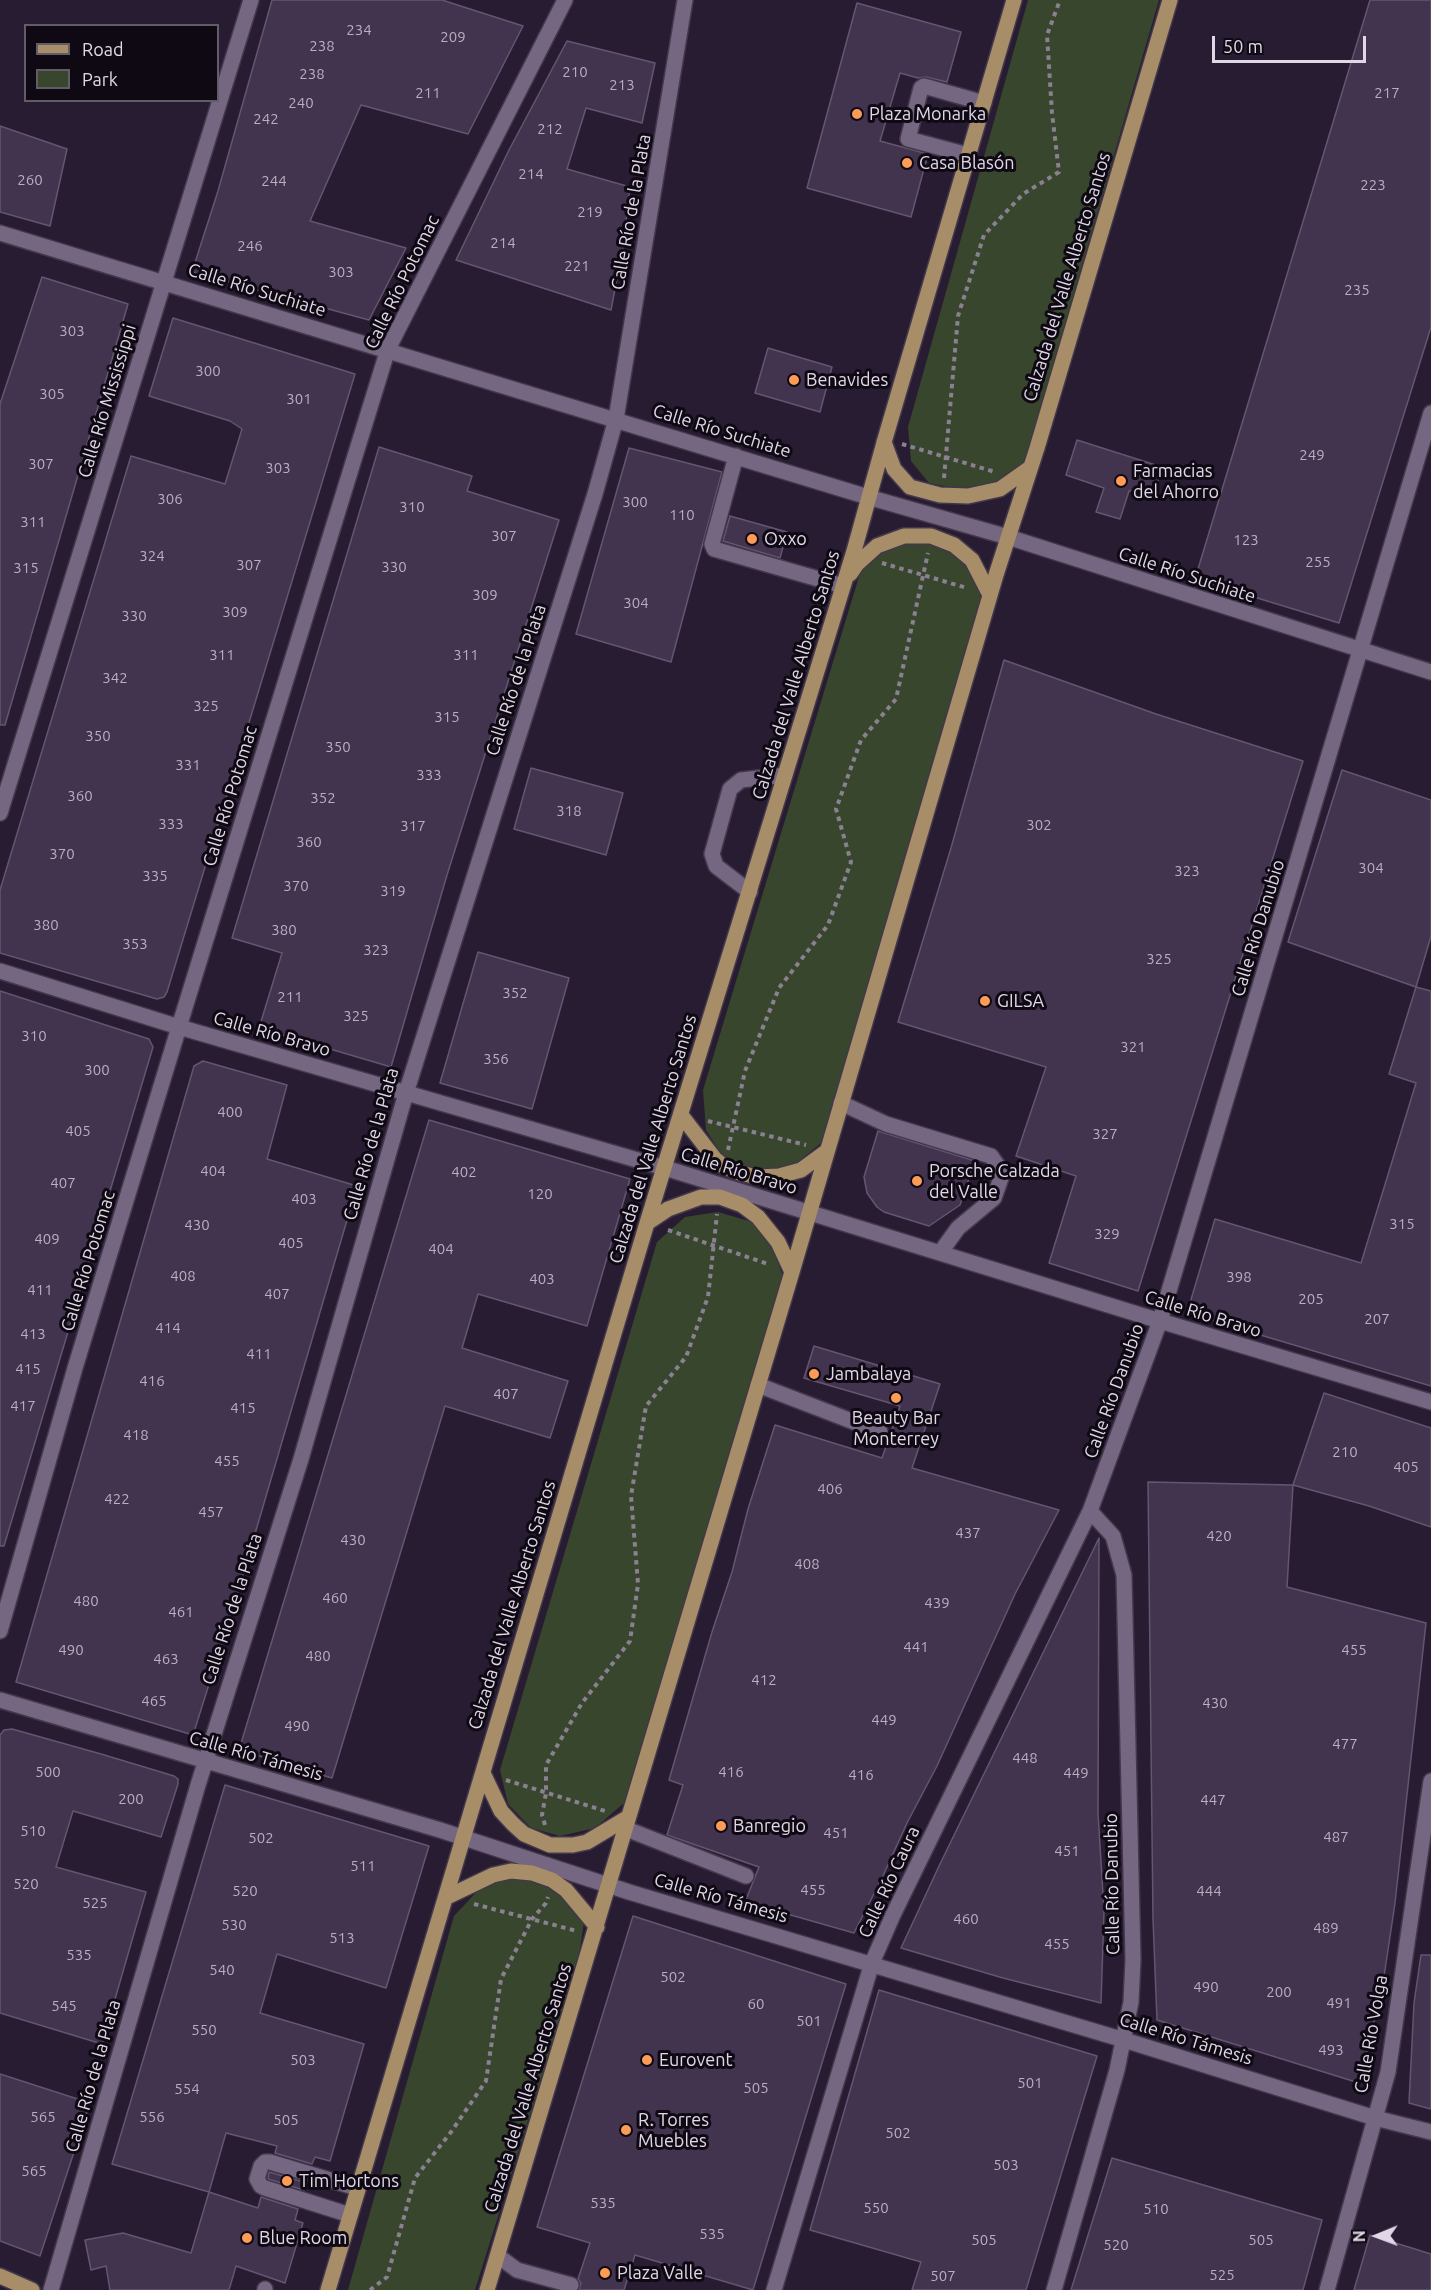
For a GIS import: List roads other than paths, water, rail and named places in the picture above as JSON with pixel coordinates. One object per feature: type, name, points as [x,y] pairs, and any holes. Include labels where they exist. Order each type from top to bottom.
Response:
[{"type":"main road","name":"Calzada del Valle Alberto Santos","points":[[328,2290],[647,1223],[750,892],[868,497],[890,442],[968,155],[1014,0]]},
{"type":"main road","name":"Calzada del Valle Alberto Santos","points":[[487,2290],[792,1272],[990,595],[1031,467],[1170,0]]},
{"type":"main road","points":[[890,442],[894,469],[910,487],[940,495],[969,496],[1000,489],[1031,467]]},
{"type":"main road","points":[[843,586],[857,564],[878,546],[904,536],[932,536],[954,545],[972,560],[990,595]]},
{"type":"main road","points":[[682,1114],[706,1150],[725,1167],[758,1177],[779,1176],[801,1170],[827,1150]]},
{"type":"main road","points":[[647,1223],[668,1209],[700,1197],[720,1197],[742,1205],[758,1217],[778,1242],[792,1272]]},
{"type":"main road","points":[[483,1773],[501,1811],[513,1824],[524,1834],[550,1845],[573,1845],[587,1842],[626,1823]]},
{"type":"main road","points":[[447,1897],[493,1875],[511,1871],[532,1873],[552,1880],[566,1890],[596,1932]]},
{"type":"main road","points":[[0,2276],[32,2290]]},
{"type":"street","name":"Calle Río Mississippi","points":[[0,813],[250,0]]},
{"type":"street","name":"Calle Río Potomac","points":[[0,1631],[75,1368],[388,349],[565,0]]},
{"type":"street","name":"Calle Río de la Plata","points":[[51,2290],[205,1761],[301,1459],[406,1092],[595,494],[616,419],[685,0]]},
{"type":"street","points":[[968,155],[908,139],[921,88],[924,86],[984,103]]},
{"type":"street","name":"Calle Río Suchiate","points":[[0,232],[868,497],[1008,537],[1431,672]]},
{"type":"street","name":"Calle Río Danubio","points":[[1054,2290],[1124,2040],[1131,2002],[1133,1960],[1124,1575],[1113,1536],[1090,1511],[1160,1321],[1362,651],[1431,413]]},
{"type":"street","points":[[736,456],[712,544],[714,549],[843,586]]},
{"type":"street","points":[[750,892],[716,866],[712,854],[730,789],[741,780],[785,775]]},
{"type":"street","name":"Calle Río Bravo","points":[[0,971],[179,1027],[665,1168],[1160,1321],[1431,1401]]},
{"type":"street","points":[[841,1103],[886,1124],[991,1156],[998,1166],[1001,1178],[994,1198],[958,1228],[940,1253]]},
{"type":"street","points":[[758,1385],[879,1432]]},
{"type":"street","name":"Calle Río Caura","points":[[774,2290],[872,1964],[893,1915],[1090,1511]]},
{"type":"street","name":"Calle Río Támesis","points":[[0,1700],[464,1838],[609,1885],[1375,2118],[1431,2132]]},
{"type":"street","name":"Calle Río Volga","points":[[1327,2290],[1388,2072],[1431,1781]]},
{"type":"street","points":[[626,1823],[746,1876]]},
{"type":"street","points":[[350,2215],[265,2188],[257,2179],[261,2166],[270,2162],[357,2188]]},
{"type":"street","points":[[498,2256],[517,2270],[571,2285]]},
{"type":"place","name":"Plaza Monarka","points":[[857,114]]},
{"type":"place","name":"Casa Blasón","points":[[907,163]]},
{"type":"place","name":"Benavides","points":[[794,380]]},
{"type":"place","name":"Farmacias del Ahorro","points":[[1121,481]]},
{"type":"place","name":"Oxxo","points":[[752,539]]},
{"type":"place","name":"GILSA","points":[[985,1001]]},
{"type":"place","name":"Porsche Calzada del Valle","points":[[917,1181]]},
{"type":"place","name":"Jambalaya","points":[[814,1374]]},
{"type":"place","name":"Beauty Bar Monterrey","points":[[896,1398]]},
{"type":"place","name":"Banregio","points":[[721,1826]]},
{"type":"place","name":"Eurovent","points":[[647,2060]]},
{"type":"place","name":"R. Torres Muebles","points":[[626,2130]]},
{"type":"place","name":"Tim Hortons","points":[[287,2181]]},
{"type":"place","name":"Blue Room","points":[[247,2238]]},
{"type":"place","name":"Plaza Valle","points":[[605,2273]]}]
